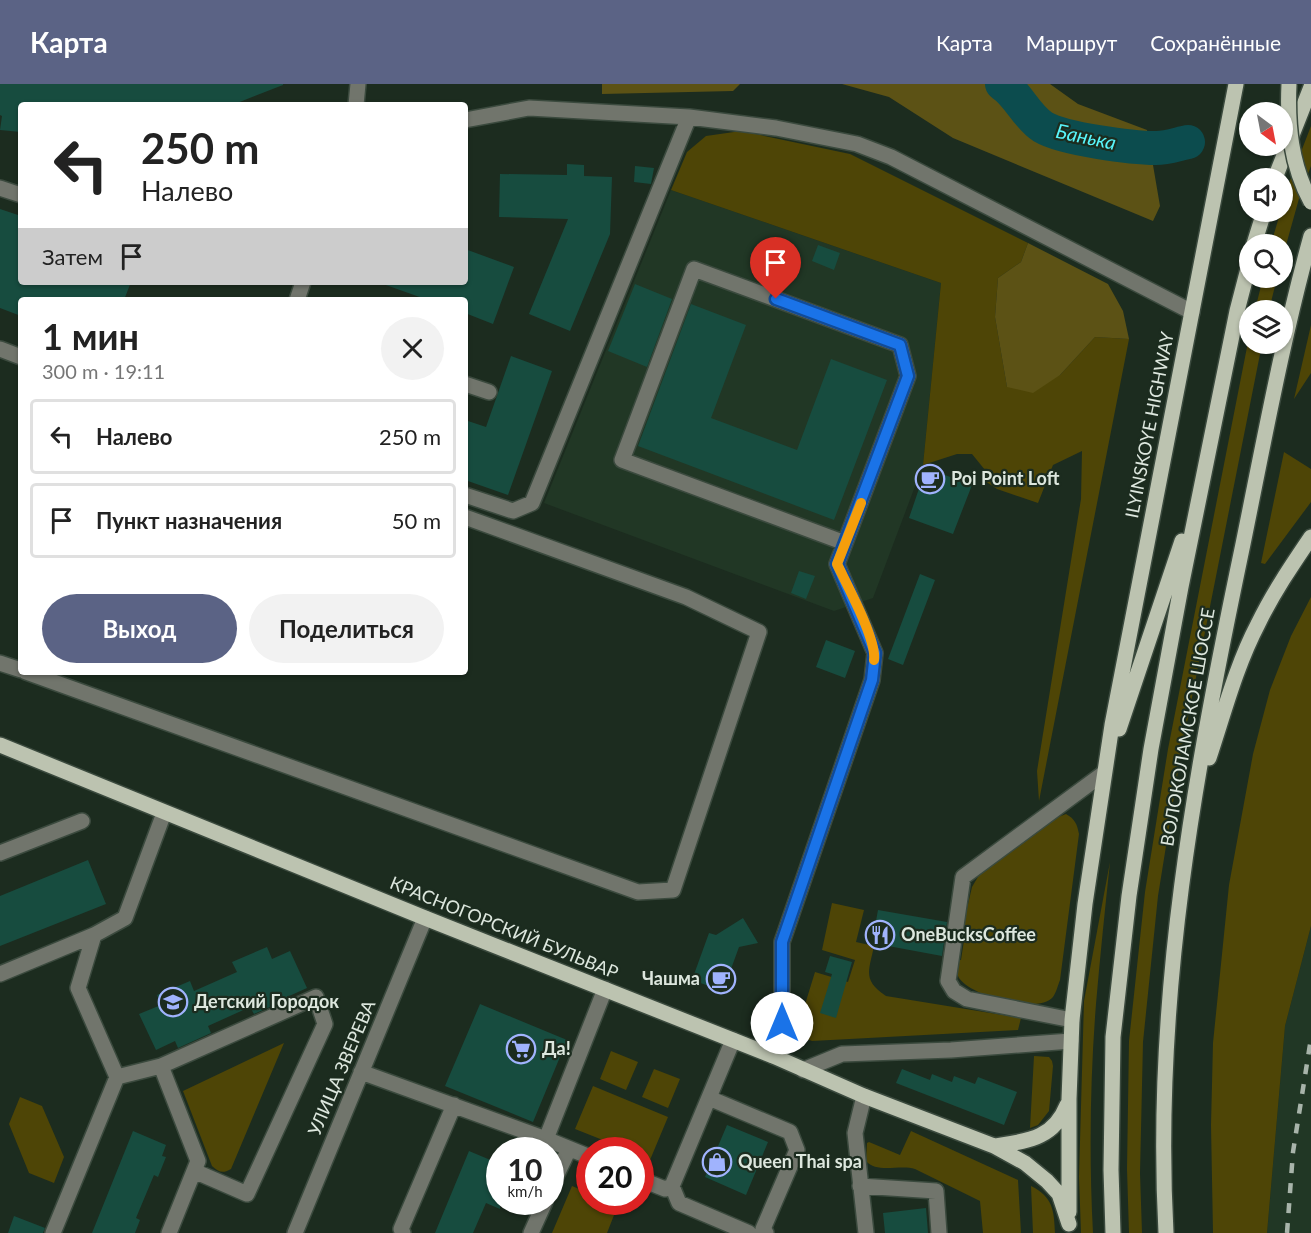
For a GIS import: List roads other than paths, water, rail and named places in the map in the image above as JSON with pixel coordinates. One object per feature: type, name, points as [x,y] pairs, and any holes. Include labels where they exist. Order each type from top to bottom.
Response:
[{"type":"main road","name":"ILYINSKOYE HIGHWAY","points":[[1104,773],[1161,465],[1236,84]]},
{"type":"main road","points":[[1289,84],[1290,141],[1297,170],[1311,202]]},
{"type":"main road","points":[[1279,168],[1311,87]]},
{"type":"main road","name":"ВОЛОКОЛАМСКОЕ ШОССЕ","points":[[1166,1233],[1164,1162],[1166,1035],[1175,930],[1189,824],[1232,596],[1284,346],[1311,236]]},
{"type":"main road","name":"ВОЛОКОЛАМСКОЕ ШОССЕ","points":[[1113,1233],[1111,1170],[1113,1036],[1129,896],[1151,749],[1201,484],[1243,288]]},
{"type":"main road","points":[[1070,1228],[1069,1099],[1072,1020],[1085,904],[1104,773],[1201,484]]},
{"type":"main road","points":[[1189,824],[1233,681],[1253,634],[1285,575],[1311,537]]},
{"type":"main road","name":"КРАСНОГОРСКИЙ БУЛЬВАР","points":[[0,745],[164,813],[773,1056],[864,1096],[993,1146],[1025,1163],[1047,1181],[1059,1194],[1070,1228]]},
{"type":"main road","name":"КРАСНОГОРСКИЙ БУЛЬВАР","points":[[993,1146],[1028,1141],[1048,1131],[1062,1118],[1069,1099]]},
{"type":"street","points":[[356,102],[358,84]]},
{"type":"street","points":[[468,119],[529,108],[689,117],[776,128],[857,144],[891,157],[1192,312]]},
{"type":"street","points":[[468,496],[513,511],[532,503],[689,117]]},
{"type":"street","points":[[0,188],[18,194]]},
{"type":"street","points":[[773,1056],[782,1023],[782,942],[872,680],[875,653],[837,564],[845,543],[908,376],[900,345],[694,269],[622,460],[845,543]]},
{"type":"street","points":[[0,349],[18,356]]},
{"type":"street","points":[[468,385],[489,392]]},
{"type":"street","points":[[34,675],[638,892],[672,890],[759,632],[686,597],[468,518]]},
{"type":"street","points":[[0,663],[18,669]]},
{"type":"street","points":[[1072,1020],[967,999],[954,991],[948,981],[963,877],[1104,773]]},
{"type":"street","points":[[0,974],[94,935],[125,918],[164,813]]},
{"type":"street","points":[[0,853],[82,821]]},
{"type":"street","name":"УЛИЦА ЗВЕРЕВА","points":[[295,1233],[425,918]]},
{"type":"street","points":[[53,1233],[117,1077],[78,988],[94,935]]},
{"type":"street","points":[[547,1137],[604,989]]},
{"type":"street","points":[[117,1077],[161,1066],[316,998],[325,1024],[247,1194],[194,1171]]},
{"type":"street","points":[[654,1185],[665,1189],[672,1186],[733,1040]]},
{"type":"street","points":[[803,1070],[842,1054],[951,1050],[1071,1041]]},
{"type":"street","points":[[161,1066],[198,1161],[169,1233]]},
{"type":"street","points":[[361,1072],[541,1137]]},
{"type":"street","points":[[864,1096],[855,1133],[866,1233]]},
{"type":"street","points":[[672,1186],[679,1203],[758,1232],[797,1150],[790,1132],[709,1098]]},
{"type":"street","points":[[403,1233],[401,1229],[454,1105]]},
{"type":"street","points":[[564,1147],[576,1152]]},
{"type":"street","points":[[564,1160],[569,1149]]},
{"type":"street","points":[[860,1186],[936,1191],[939,1233]]},
{"type":"street","points":[[531,1233],[539,1215]]},
{"type":"waterway","name":"Банька","points":[[1002,84],[1013,93],[1037,122],[1053,131],[1098,142],[1145,148],[1188,142]]},
{"type":"railway","points":[[1287,1233],[1293,1152],[1311,1038]]},
{"type":"place","name":"Poi Point Loft","points":[[930,479]]},
{"type":"place","name":"OneBucksCoffee","points":[[880,935]]},
{"type":"place","name":"Чашма","points":[[721,979]]},
{"type":"place","name":"Детский Городок","points":[[173,1002]]},
{"type":"place","name":"Да!","points":[[521,1049]]},
{"type":"place","name":"Queen Thai spa","points":[[717,1162]]}]
